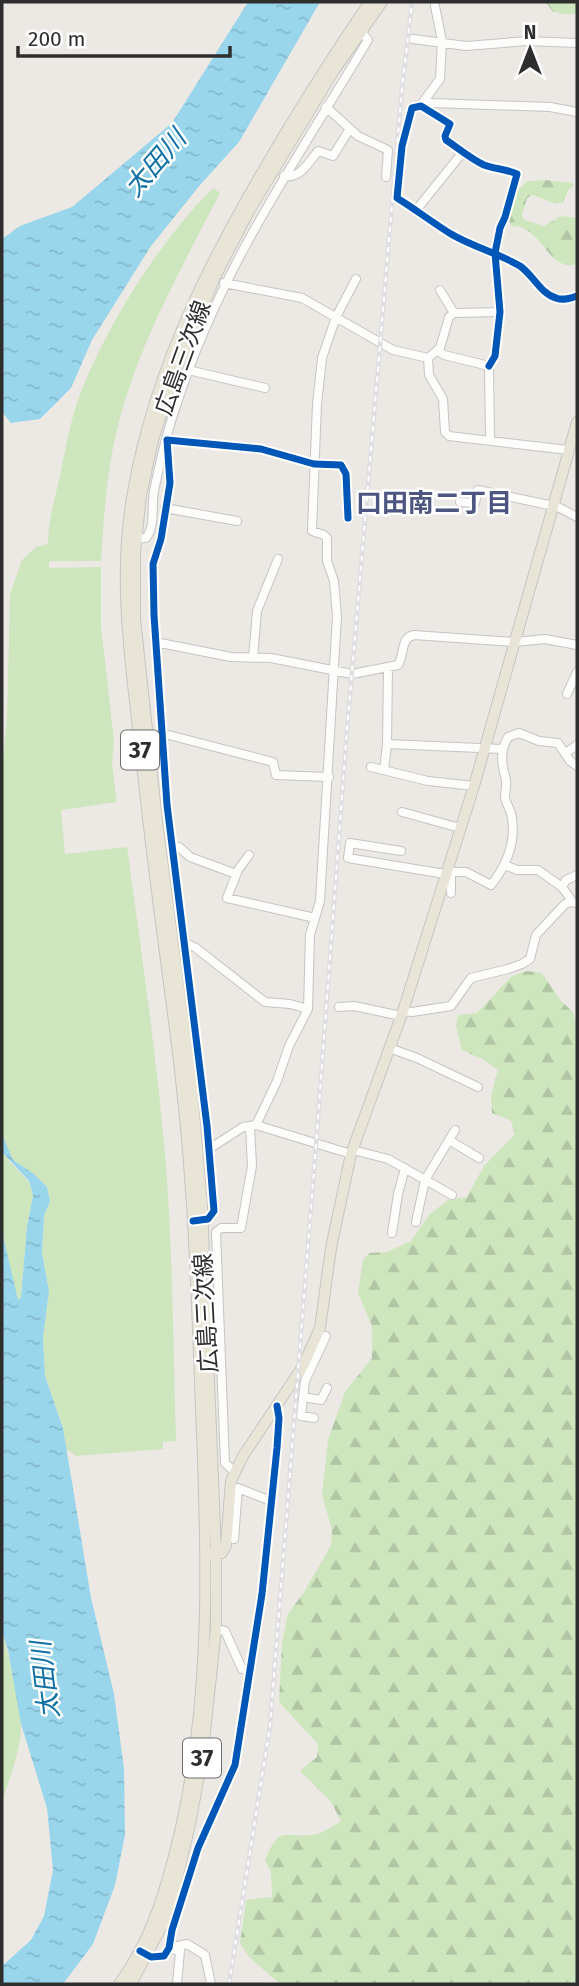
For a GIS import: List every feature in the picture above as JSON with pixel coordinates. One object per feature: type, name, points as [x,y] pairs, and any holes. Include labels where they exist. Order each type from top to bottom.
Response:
[{"type":"main road","name":"広島三次線","points":[[119,1984],[163,1924],[175,1888],[191,1824],[207,1727],[216,1629],[192,1088],[143,700],[135,618],[133,493],[162,380],[190,308],[242,205],[328,63],[370,2]]},
{"type":"main road","name":"広島三次線","points":[[132,539],[153,440],[171,383],[199,311],[249,211],[333,72],[382,2]]},
{"type":"main road","name":"広島三次線","points":[[211,1554],[222,1553],[226,1545],[231,1481],[235,1472],[311,1359],[320,1328],[331,1248],[352,1152],[402,1013],[474,786],[577,422]]},
{"type":"main road","name":"広島三次線","points":[[131,1984],[167,1885],[194,1758],[200,1715],[211,1554]]},
{"type":"street","points":[[423,103],[440,79],[442,41],[435,6]]},
{"type":"street","points":[[132,539],[146,538],[151,532],[154,493],[176,405],[225,284],[284,176],[368,40],[361,31]]},
{"type":"street","points":[[413,38],[466,46],[527,41],[577,43]]},
{"type":"street","points":[[423,103],[450,124],[446,140],[485,165],[517,174],[495,253],[500,312],[495,356],[489,366],[490,439]]},
{"type":"street","points":[[577,112],[550,107],[432,103],[423,103],[412,108],[402,146],[397,198],[451,234],[495,253],[532,275],[545,292],[556,298],[577,296]]},
{"type":"street","points":[[326,107],[349,130],[388,150],[386,177]]},
{"type":"street","points":[[284,176],[298,174],[318,151],[333,156],[349,130]]},
{"type":"street","points":[[417,209],[463,152]]},
{"type":"street","points":[[235,1472],[225,1464],[216,1232],[221,1228],[241,1228],[252,1166],[253,1126],[307,1009],[310,935],[320,901],[337,616],[334,581],[327,561],[327,538],[312,531],[314,464],[322,358],[336,317],[356,279]]},
{"type":"street","points":[[225,284],[302,298],[393,349],[428,358]]},
{"type":"street","points":[[440,290],[454,313]]},
{"type":"street","points":[[428,358],[440,348],[449,317],[454,313],[500,312]]},
{"type":"street","points":[[437,350],[444,355],[489,366]]},
{"type":"street","points":[[428,358],[429,375],[443,399],[445,432],[449,436],[568,450]]},
{"type":"street","points":[[188,370],[265,388]]},
{"type":"street","points":[[167,440],[261,450],[314,464],[341,465],[346,474],[348,519]]},
{"type":"street","points":[[167,440],[170,483],[161,539],[153,564],[155,642],[172,845],[209,1149],[214,1211],[208,1219],[198,1221]]},
{"type":"street","points":[[460,502],[475,503],[478,490],[554,505],[577,517]]},
{"type":"street","points":[[165,508],[237,521]]},
{"type":"street","points":[[253,658],[257,611],[278,559]]},
{"type":"street","points":[[155,642],[230,657],[271,659],[334,672],[360,674],[398,665],[402,658],[404,640],[414,635],[515,642],[545,639],[575,642]]},
{"type":"street","points":[[384,770],[388,669]]},
{"type":"street","points":[[567,694],[577,672]]},
{"type":"street","points":[[161,733],[273,762],[276,775],[329,776]]},
{"type":"street","points":[[401,851],[350,843],[348,858],[447,873],[466,872],[491,885],[505,865],[513,836],[513,818],[505,799],[506,780],[502,770],[502,749],[508,737],[519,733],[539,741],[558,743],[570,761],[577,766]]},
{"type":"street","points":[[387,744],[502,749]]},
{"type":"street","points":[[566,753],[577,745]]},
{"type":"street","points":[[371,767],[428,781],[474,786]]},
{"type":"street","points":[[402,812],[460,828]]},
{"type":"street","points":[[172,845],[191,857],[236,874]]},
{"type":"street","points":[[249,855],[236,874],[227,898],[315,918]]},
{"type":"street","points":[[339,1006],[402,1013],[451,1006],[471,978],[522,964],[530,958],[540,929],[573,903],[562,887],[538,870],[517,870],[505,865]]},
{"type":"street","points":[[447,873],[451,893]]},
{"type":"street","points":[[562,887],[566,880],[577,875]]},
{"type":"street","points":[[184,942],[196,948],[265,1002],[290,1004],[307,1009]]},
{"type":"street","points":[[390,1048],[478,1087]]},
{"type":"street","points":[[209,1149],[243,1127],[253,1126],[388,1159],[452,1195]]},
{"type":"street","points":[[416,1222],[425,1180],[455,1130]]},
{"type":"street","points":[[449,1140],[479,1158]]},
{"type":"street","points":[[392,1233],[405,1168]]},
{"type":"street","points":[[314,1418],[301,1416],[305,1381],[311,1359],[326,1336]]},
{"type":"street","points":[[303,1397],[321,1400],[327,1388]]},
{"type":"street","points":[[144,1953],[164,1956],[169,1948],[172,1930],[198,1848],[235,1765],[262,1594],[279,1418],[277,1406]]},
{"type":"street","points":[[234,1539],[238,1488],[271,1501]]},
{"type":"street","points":[[216,1629],[225,1631],[242,1670],[249,1671]]},
{"type":"street","points":[[169,1948],[187,1944],[205,1955],[211,1984]]},
{"type":"street","points":[[169,1948],[180,1951],[177,1984]]},
{"type":"green space","points":[[546,2],[577,2],[577,14],[553,12]]},
{"type":"green space","points":[[528,181],[573,183],[573,187],[569,189],[563,202],[556,204],[533,195],[527,198],[522,216],[524,220],[544,226],[561,216],[577,218],[577,264],[559,262],[531,233],[512,226],[509,222],[517,190]]},
{"type":"green space","points":[[213,188],[220,193],[151,331],[129,389],[109,471],[101,561],[49,561],[49,568],[101,567],[101,627],[114,740],[112,764],[117,802],[61,810],[65,854],[127,847],[161,1115],[168,1190],[172,1297],[176,1441],[163,1442],[163,1449],[76,1456],[66,1449],[63,1427],[45,1376],[43,1337],[49,1291],[42,1253],[44,1216],[50,1201],[47,1187],[34,1174],[13,1161],[2,1134],[2,770],[7,718],[10,595],[22,560],[36,547],[48,544],[52,510],[72,421],[101,347],[134,289],[172,234]]},
{"type":"green space","points":[[527,971],[542,973],[561,1001],[573,1012],[577,1028],[577,1984],[280,1984],[249,1957],[240,1943],[246,1900],[272,1897],[271,1872],[265,1861],[275,1840],[285,1835],[317,1834],[341,1821],[331,1802],[300,1771],[317,1757],[318,1744],[279,1702],[282,1642],[288,1614],[331,1545],[332,1530],[322,1495],[328,1440],[345,1392],[372,1358],[372,1326],[358,1293],[363,1260],[369,1253],[387,1252],[411,1241],[430,1214],[448,1200],[467,1197],[484,1166],[515,1134],[511,1121],[492,1113],[491,1095],[498,1070],[462,1050],[456,1026],[458,1015],[477,1013],[512,976]]},
{"type":"green space","points":[[3,1151],[29,1182],[33,1195],[27,1227],[21,1297],[17,1300],[2,1231]]},
{"type":"green space","points":[[2,1632],[14,1677],[21,1733],[2,1803]]},
{"type":"water","name":"太田川","points":[[248,2],[320,2],[239,142],[151,246],[92,340],[71,388],[40,419],[11,423],[2,412],[2,239],[20,226],[72,207],[172,123]]},
{"type":"water","name":"太田川","points":[[2,1134],[13,1160],[47,1187],[50,1201],[44,1216],[42,1253],[49,1291],[43,1337],[45,1376],[63,1428],[91,1598],[114,1694],[124,1769],[125,1835],[115,1885],[93,1944],[63,1984],[2,1984],[2,1966],[31,1940],[44,1916],[53,1870],[47,1808],[21,1724],[8,1650],[2,1632],[2,1231],[18,1300],[21,1297],[27,1227],[33,1195],[29,1181],[2,1152]]},
{"type":"railway","points":[[229,1984],[270,1726],[346,742],[402,88],[412,2]]},
{"type":"cycle path","points":[[489,366],[495,356],[500,312],[495,253],[517,174],[474,160],[446,140],[450,124],[421,106],[412,108],[402,146],[397,198],[451,234],[468,243],[494,254],[503,257],[520,266],[551,296],[561,299],[577,296]]},
{"type":"cycle path","points":[[193,1221],[208,1219],[214,1211],[207,1126],[167,805],[154,615],[153,564],[161,539],[170,483],[167,440],[261,449],[314,464],[341,465],[346,474],[348,518]]},
{"type":"cycle path","points":[[140,1951],[151,1957],[164,1956],[169,1948],[172,1930],[198,1848],[235,1765],[262,1594],[277,1448],[277,1406]]},
{"type":"district","name":"口田南二丁目","points":[[434,503]]}]
